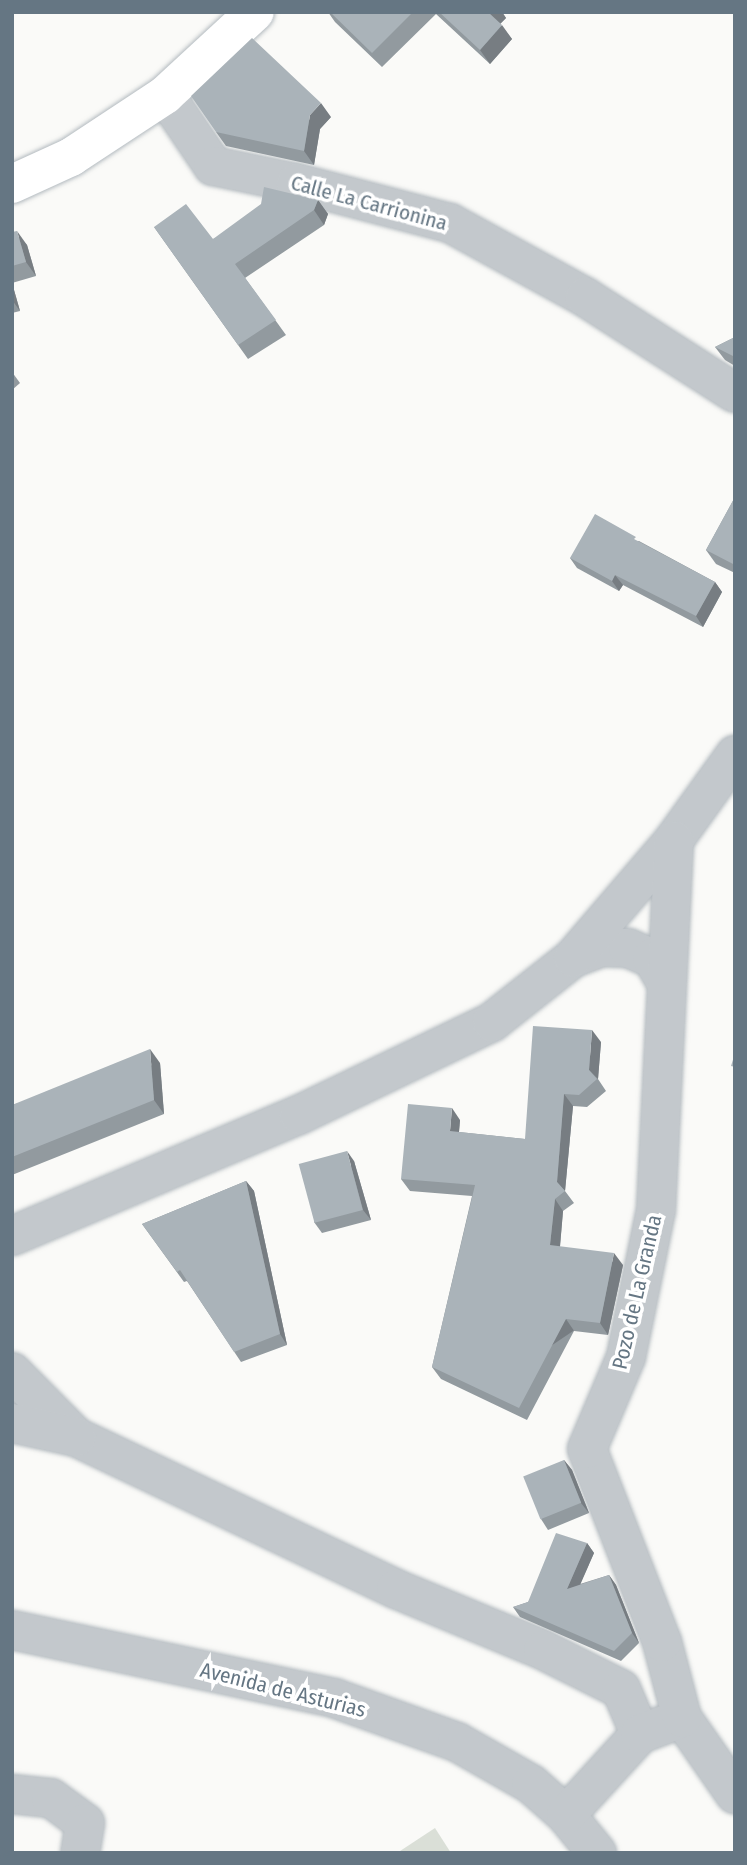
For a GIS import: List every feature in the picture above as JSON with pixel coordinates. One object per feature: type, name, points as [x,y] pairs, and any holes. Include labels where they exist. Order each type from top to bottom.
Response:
[{"type":"main road","points":[[12,184],[71,157],[165,95],[255,12]]},
{"type":"street","name":"Calle La Carrionina","points":[[165,95],[213,166],[296,183],[450,223],[585,297],[735,393]]},
{"type":"street","points":[[12,1236],[299,1115],[492,1022],[573,958],[674,840],[735,755]]},
{"type":"street","name":"Pozo de La Granda","points":[[674,840],[656,1210],[626,1357],[587,1449],[662,1642],[682,1718]]},
{"type":"street","points":[[573,958],[602,947],[628,948],[652,958],[667,984]]},
{"type":"street","points":[[12,1372],[76,1437]]},
{"type":"street","points":[[12,1423],[76,1437],[396,1589],[544,1650],[621,1689],[640,1734]]},
{"type":"street","name":"Avenida de Asturias","points":[[12,1630],[334,1698],[457,1742],[531,1784],[566,1815],[597,1853]]},
{"type":"street","points":[[566,1815],[640,1734],[682,1718],[735,1794]]},
{"type":"street","points":[[12,1794],[51,1798],[85,1823],[80,1853]]},
{"type":"shaded area","points":[[435,1828],[451,1853],[397,1853]]},
{"type":"building","points":[[330,12],[413,12],[372,53]]},
{"type":"building","points":[[439,12],[488,12],[502,25],[480,50]]},
{"type":"building","points":[[252,38],[321,103],[310,115],[304,151],[216,132],[191,96]]},
{"type":"building","points":[[264,187],[318,200],[314,210],[235,264],[276,320],[238,345],[154,227],[186,204],[213,239],[261,204]]},
{"type":"building","points":[[17,231],[26,262],[12,266],[12,232]]},
{"type":"building","points":[[735,337],[735,357],[715,347]]},
{"type":"building","points":[[735,497],[735,565],[706,550]]},
{"type":"building","points":[[595,514],[636,537],[634,539],[715,582],[696,616],[615,575],[612,581],[570,558]]},
{"type":"building","points":[[533,1026],[592,1030],[589,1070],[597,1079],[579,1095],[564,1094],[557,1182],[565,1191],[555,1199],[550,1245],[614,1253],[600,1323],[566,1319],[519,1408],[432,1367],[475,1185],[401,1179],[408,1104],[452,1108],[450,1131],[525,1139]]},
{"type":"building","points":[[150,1049],[154,1100],[12,1157],[12,1105]]},
{"type":"building","points":[[347,1151],[363,1210],[314,1223],[299,1164]]},
{"type":"building","points":[[246,1181],[280,1334],[234,1352],[180,1270],[177,1272],[142,1224]]},
{"type":"building","points":[[564,1460],[581,1503],[540,1519],[523,1476]]},
{"type":"building","points":[[556,1533],[587,1543],[567,1589],[609,1575],[632,1633],[614,1651],[513,1607],[528,1602]]}]
